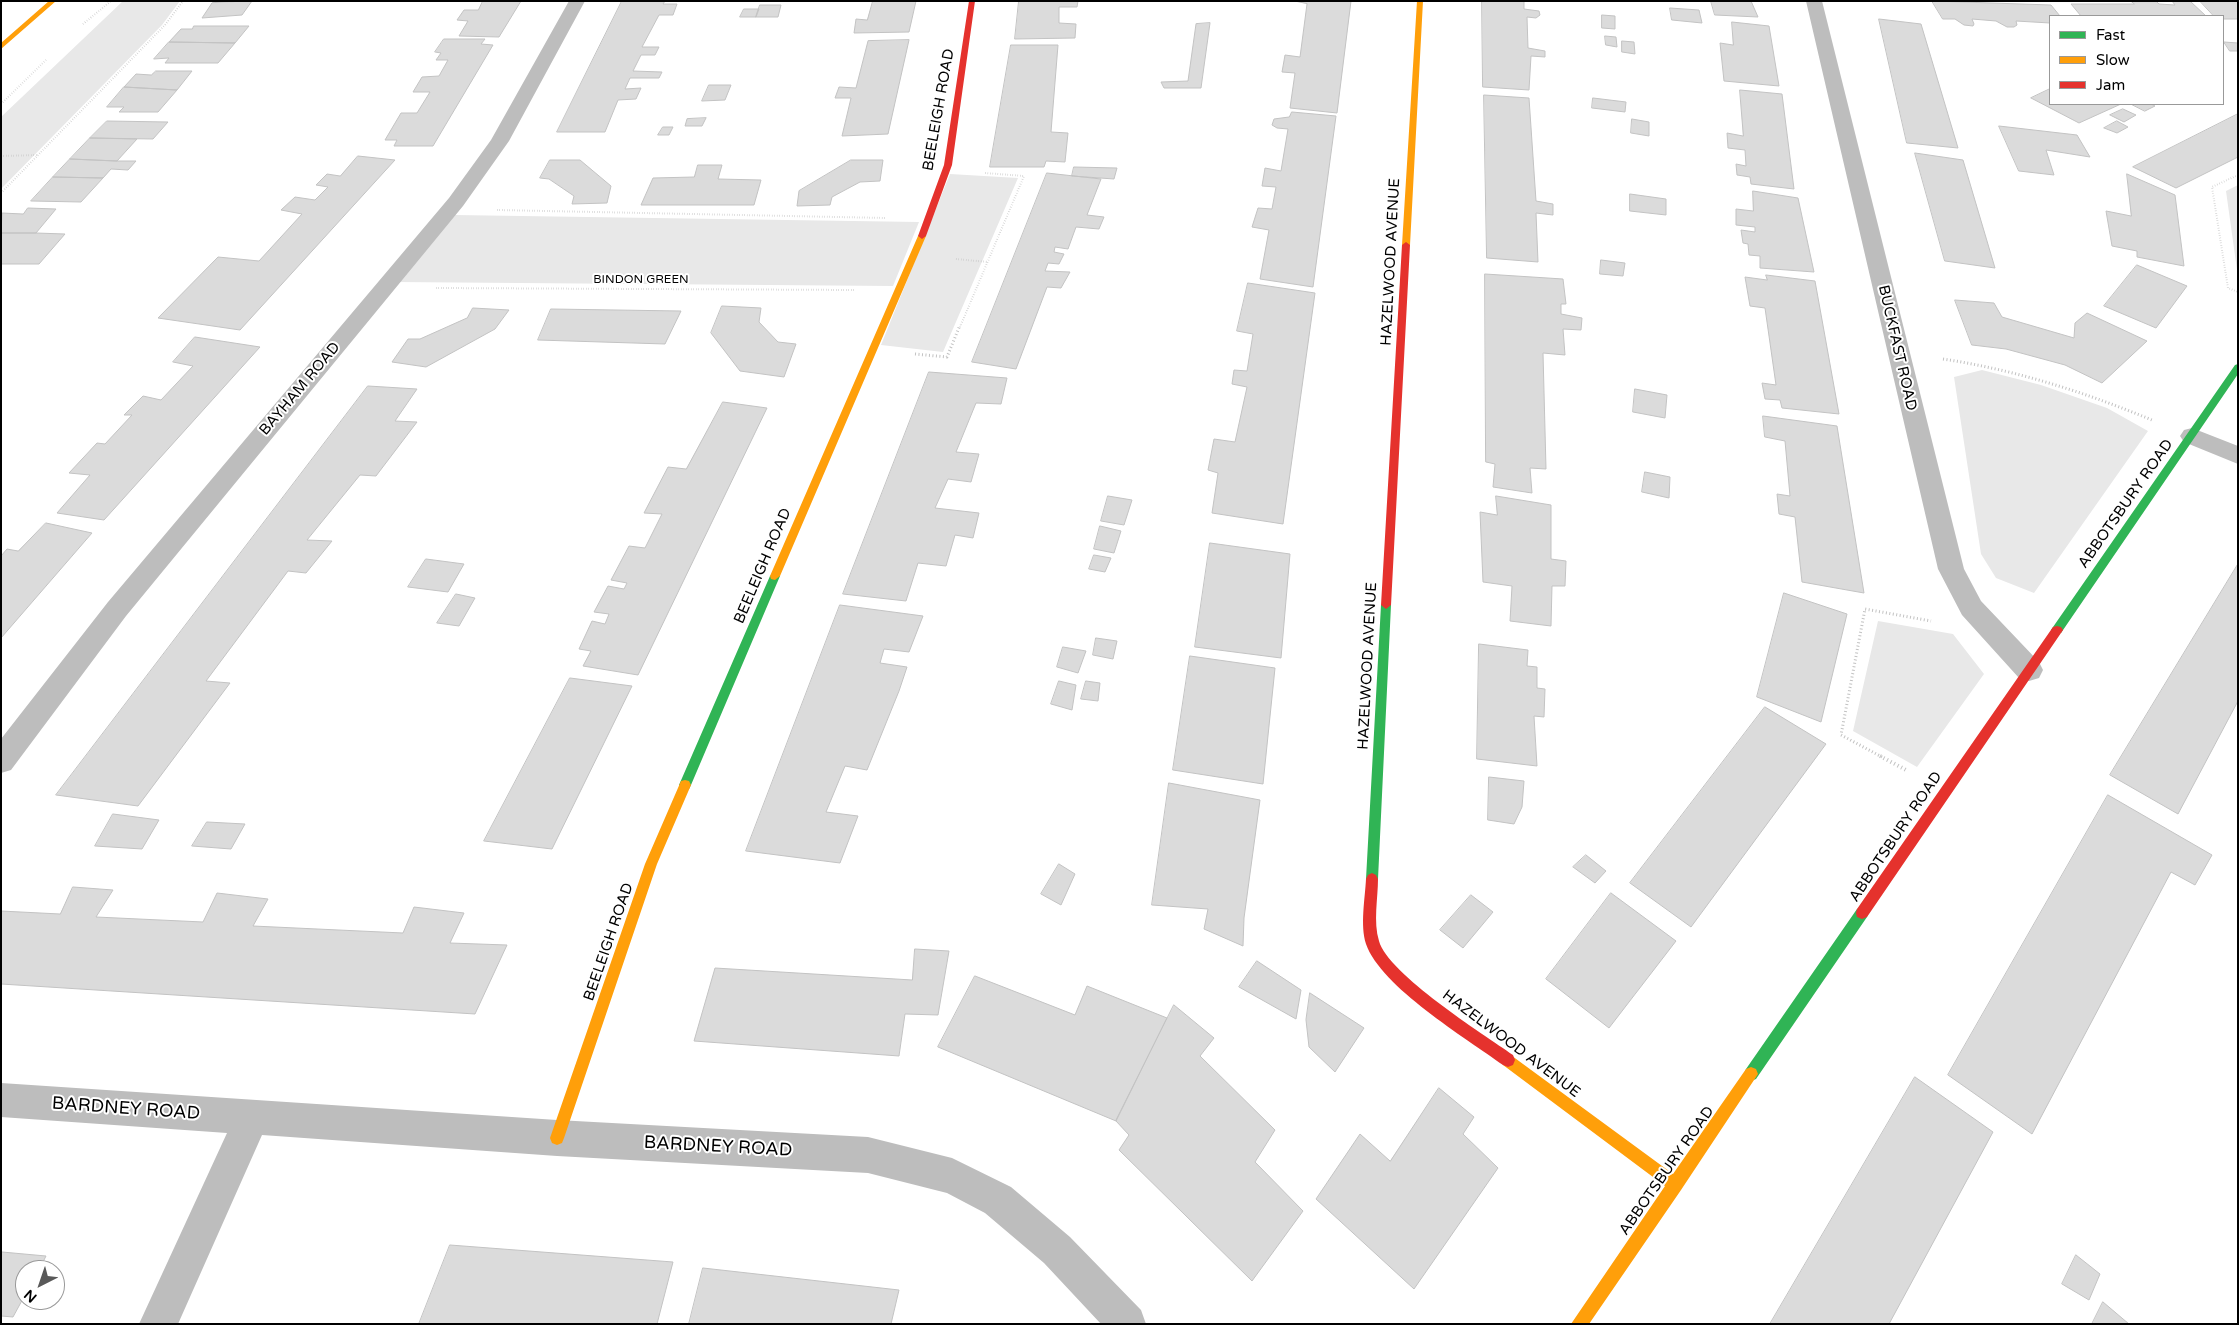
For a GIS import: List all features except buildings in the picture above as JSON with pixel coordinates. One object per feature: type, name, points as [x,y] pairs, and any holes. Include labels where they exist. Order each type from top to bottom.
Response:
[{"type":"main road","points":[[1,46],[53,1]]},
{"type":"main road","name":"BEELEIGH ROAD","points":[[557,1138],[651,864],[929,219],[946,170],[972,1]]},
{"type":"main road","name":"HAZELWOOD AVENUE","points":[[1420,1],[1388,562],[1372,881],[1372,943],[1384,963],[1403,982],[1676,1185]]},
{"type":"main road","name":"ABBOTSBURY ROAD","points":[[1579,1324],[2238,368]]},
{"type":"street","name":"BAYHAM ROAD","points":[[1,761],[117,609],[450,209],[500,141],[577,1]]},
{"type":"street","name":"BUCKFAST ROAD","points":[[1814,1],[1951,569],[1971,608],[2029,670]]},
{"type":"street","points":[[2192,436],[2238,456]]},
{"type":"street","name":"BARDNEY ROAD","points":[[1,1100],[557,1138],[868,1155],[952,1176],[998,1200],[1057,1250],[1127,1324]]},
{"type":"street","points":[[158,1324],[252,1118]]},
{"type":"path","points":[[81,26],[111,1]]},
{"type":"path","points":[[1,193],[165,25],[183,1]]},
{"type":"path","points":[[1,104],[48,58]]},
{"type":"path","points":[[1,156],[38,155]]},
{"type":"path","points":[[872,349],[948,357],[1024,176],[946,170]]},
{"type":"path","points":[[2238,175],[2212,187],[2228,288],[2238,292]]},
{"type":"path","points":[[450,209],[929,219]]},
{"type":"path","name":"BINDON GREEN","points":[[384,287],[898,291]]},
{"type":"path","points":[[1898,353],[1977,363],[2047,381],[2108,401],[2192,436]]},
{"type":"path","points":[[1946,791],[1840,735],[1865,609],[1993,632]]},
{"type":"shaded area","points":[[123,1],[180,1],[162,25],[1,189],[1,117]]},
{"type":"shaded area","points":[[950,174],[1018,178],[943,352],[881,345]]},
{"type":"shaded area","points":[[2238,185],[2238,277],[2226,191]]},
{"type":"shaded area","points":[[455,215],[919,222],[893,286],[395,282]]},
{"type":"shaded area","points":[[1982,370],[2041,385],[2107,408],[2148,431],[2034,593],[1996,578],[1981,554],[1954,377]]},
{"type":"shaded area","points":[[1878,621],[1953,634],[1984,674],[1917,767],[1853,731]]},
{"type":"traffic: fast","points":[[2057,630],[2238,367]]},
{"type":"traffic: fast","points":[[685,785],[775,576]]},
{"type":"traffic: fast","points":[[1372,879],[1386,605]]},
{"type":"traffic: fast","points":[[1751,1074],[1862,913]]},
{"type":"traffic: slow","points":[[1,47],[53,1]]},
{"type":"traffic: slow","points":[[1406,245],[1420,1]]},
{"type":"traffic: slow","points":[[775,576],[922,236]]},
{"type":"traffic: slow","points":[[557,1138],[651,864],[685,785]]},
{"type":"traffic: slow","points":[[1508,1060],[1676,1185]]},
{"type":"traffic: slow","points":[[1579,1324],[1751,1074]]},
{"type":"traffic: jam","points":[[922,236],[948,165],[972,1]]},
{"type":"traffic: jam","points":[[1386,605],[1406,245]]},
{"type":"traffic: jam","points":[[1862,913],[2057,630]]},
{"type":"traffic: jam","points":[[1372,879],[1372,939],[1381,958],[1413,990],[1508,1060]]}]
